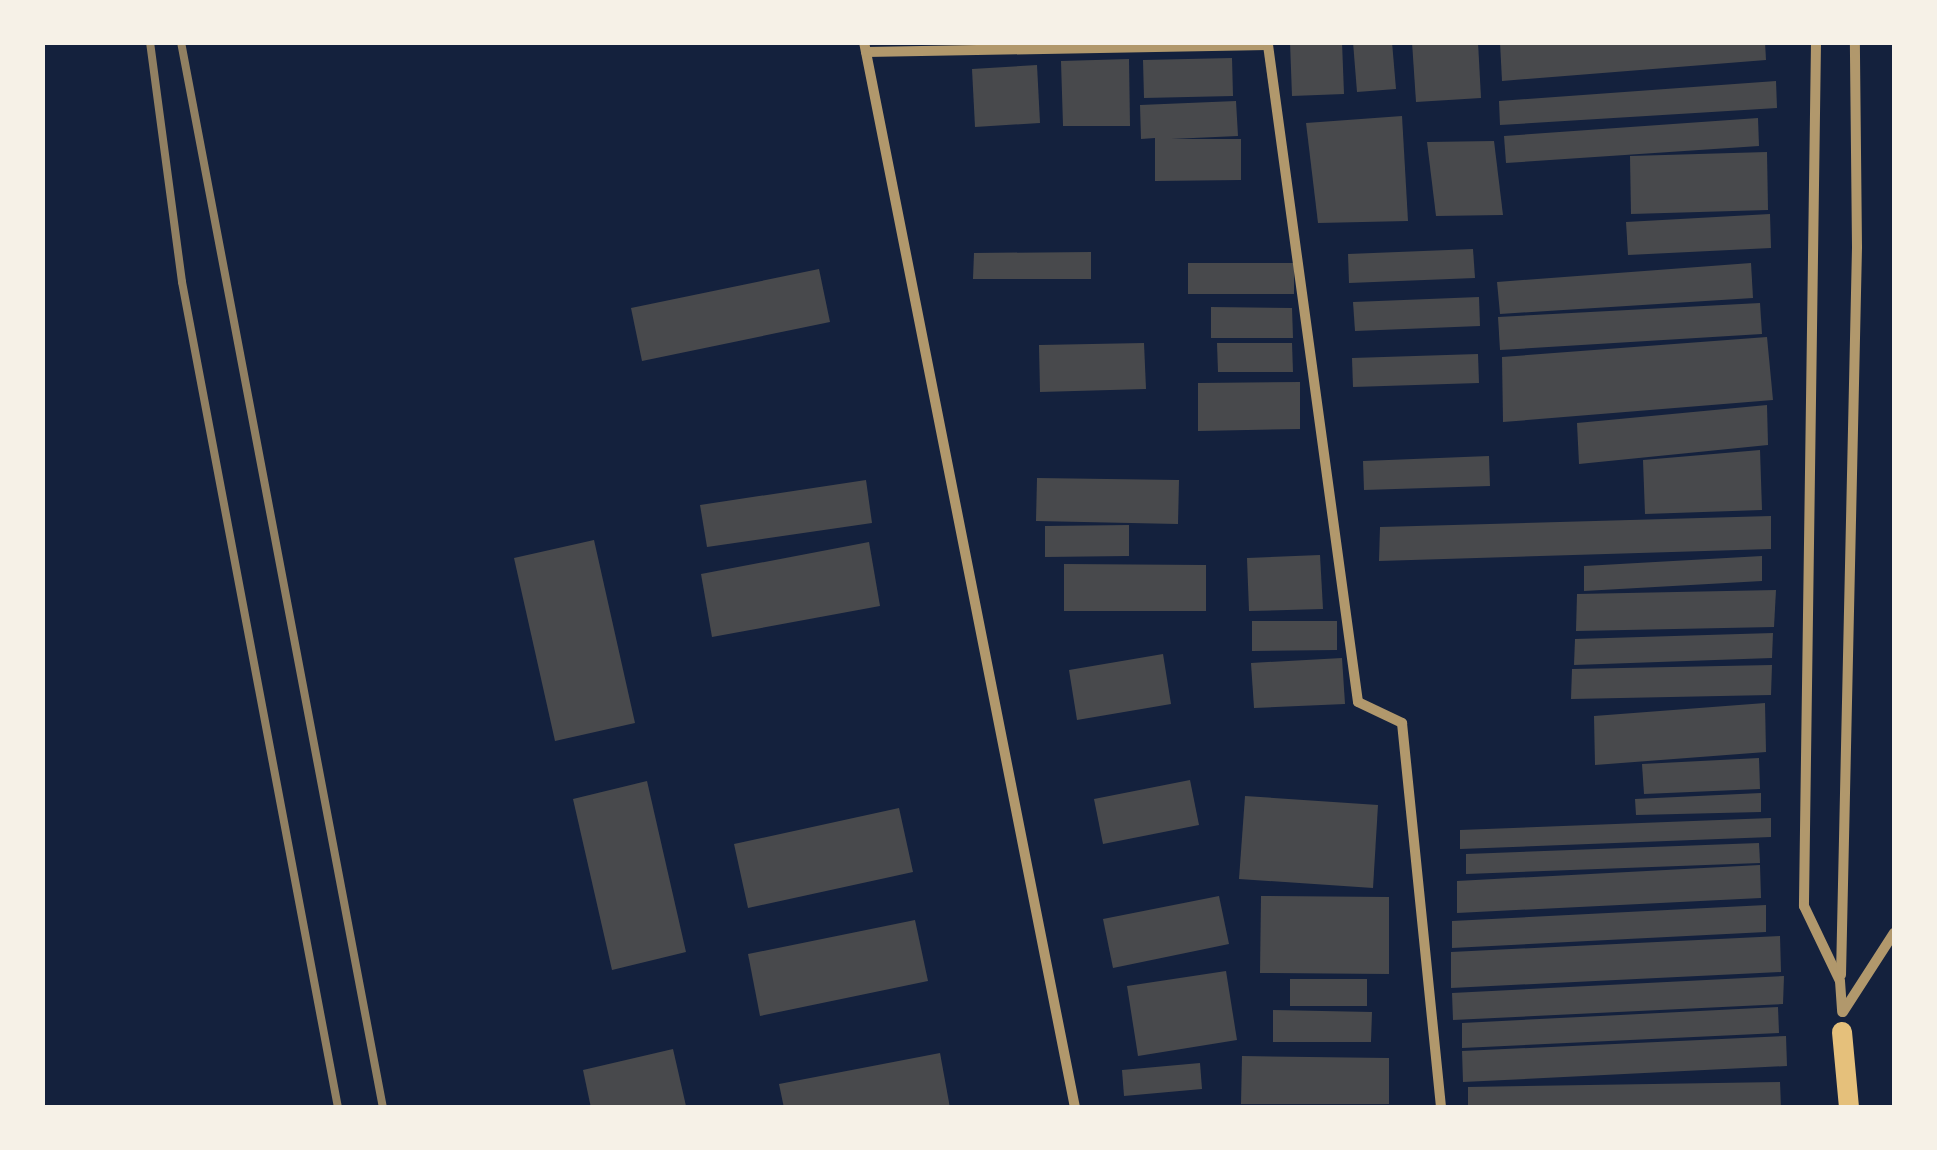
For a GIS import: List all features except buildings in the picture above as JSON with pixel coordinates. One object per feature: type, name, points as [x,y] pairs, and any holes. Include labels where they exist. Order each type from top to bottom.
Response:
[{"type":"main road","points":[[1842,1022],[1848,1108]]},
{"type":"street","points":[[1816,42],[1804,906],[1840,981]]},
{"type":"street","points":[[1842,1022],[1857,267],[1855,42]]},
{"type":"street","points":[[1076,1108],[865,47],[1268,45],[1358,702],[1402,724],[1442,1108]]},
{"type":"street","points":[[1842,1022],[1894,933]]},
{"type":"railway","points":[[150,42],[182,282],[338,1108]]},
{"type":"railway","points":[[181,42],[383,1108]]}]
